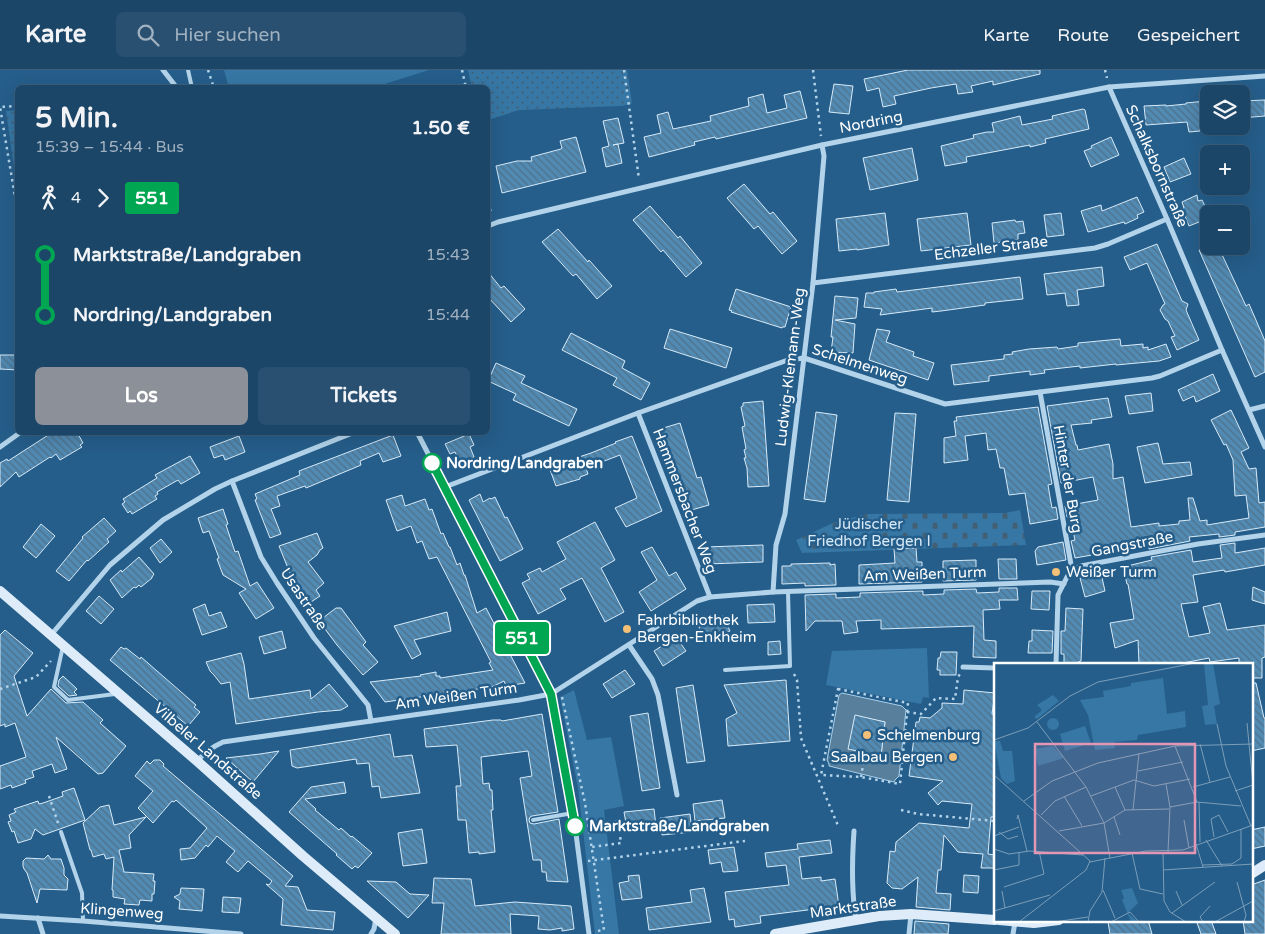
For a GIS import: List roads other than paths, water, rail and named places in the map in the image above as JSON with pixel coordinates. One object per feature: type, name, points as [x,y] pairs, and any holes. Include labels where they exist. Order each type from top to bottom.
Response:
[{"type":"main road","name":"Vilbeler Landstraße","points":[[0,591],[395,934]]},
{"type":"main road","points":[[1252,873],[1265,866]]},
{"type":"main road","name":"Marktstraße","points":[[775,934],[879,916],[911,914],[994,920]]},
{"type":"main road","points":[[1015,922],[1034,922]]},
{"type":"street","points":[[163,70],[176,85]]},
{"type":"street","name":"Nordring","points":[[490,225],[822,145],[1109,87],[1265,76]]},
{"type":"street","name":"Schalksbornstraße","points":[[1109,87],[1265,448]]},
{"type":"street","name":"Ludwig-Klemann-Weg","points":[[773,592],[776,546],[785,514],[813,283],[824,156],[822,145]]},
{"type":"street","name":"Echzeller Straße","points":[[813,283],[1095,248],[1167,218]]},
{"type":"street","name":"Schelmenweg","points":[[445,487],[638,413],[788,360],[804,358],[945,404],[1152,378],[1222,350]]},
{"type":"street","name":"Hinter der Burg","points":[[1040,392],[1072,570]]},
{"type":"street","points":[[1249,410],[1265,406]]},
{"type":"street","name":"Hammersbacher Weg","points":[[638,413],[710,597]]},
{"type":"street","points":[[0,447],[17,435]]},
{"type":"street","points":[[51,635],[110,565],[163,520],[232,481],[347,435]]},
{"type":"street","points":[[419,435],[551,694],[573,813],[589,933]]},
{"type":"street","name":"Usastraße","points":[[232,481],[261,557],[314,638],[368,705],[371,721]]},
{"type":"street","name":"Gangstraße","points":[[1072,570],[1081,566],[1198,544],[1265,535]]},
{"type":"street","points":[[1056,663],[1058,595],[1072,570]]},
{"type":"street","name":"Am Weißen Turm","points":[[197,761],[211,748],[223,742],[551,694],[697,601],[710,597],[773,592],[1050,582],[1064,584]]},
{"type":"street","points":[[629,645],[652,679],[658,695],[677,795]]},
{"type":"street","points":[[963,667],[994,668]]},
{"type":"street","points":[[854,831],[853,865],[856,919]]},
{"type":"street","points":[[909,934],[911,914]]},
{"type":"street","name":"Klingenweg","points":[[0,916],[241,934]]},
{"type":"street","points":[[38,918],[43,934]]},
{"type":"street","points":[[371,934],[376,918]]},
{"type":"street","points":[[1013,934],[1015,922]]},
{"type":"lane","points":[[188,70],[191,85]]},
{"type":"lane","points":[[725,670],[790,666],[788,592]]},
{"type":"lane","points":[[63,646],[54,687],[68,700],[119,694]]},
{"type":"lane","points":[[533,820],[573,813]]},
{"type":"lane","points":[[60,830],[82,893],[83,921]]},
{"type":"place","name":"Nordring/Landgraben","points":[[432,463]]},
{"type":"place","name":"Weißer Turm","points":[[1056,572]]},
{"type":"place","name":"Fahrbibliothek Bergen-Enkheim","points":[[627,629]]},
{"type":"place","name":"Schelmenburg","points":[[867,735]]},
{"type":"place","name":"Saalbau Bergen","points":[[953,757]]},
{"type":"place","name":"Marktstraße/Landgraben","points":[[575,826]]},
{"type":"park label","name":"Jüdischer Friedhof Bergen I","points":[[869,532]]}]
